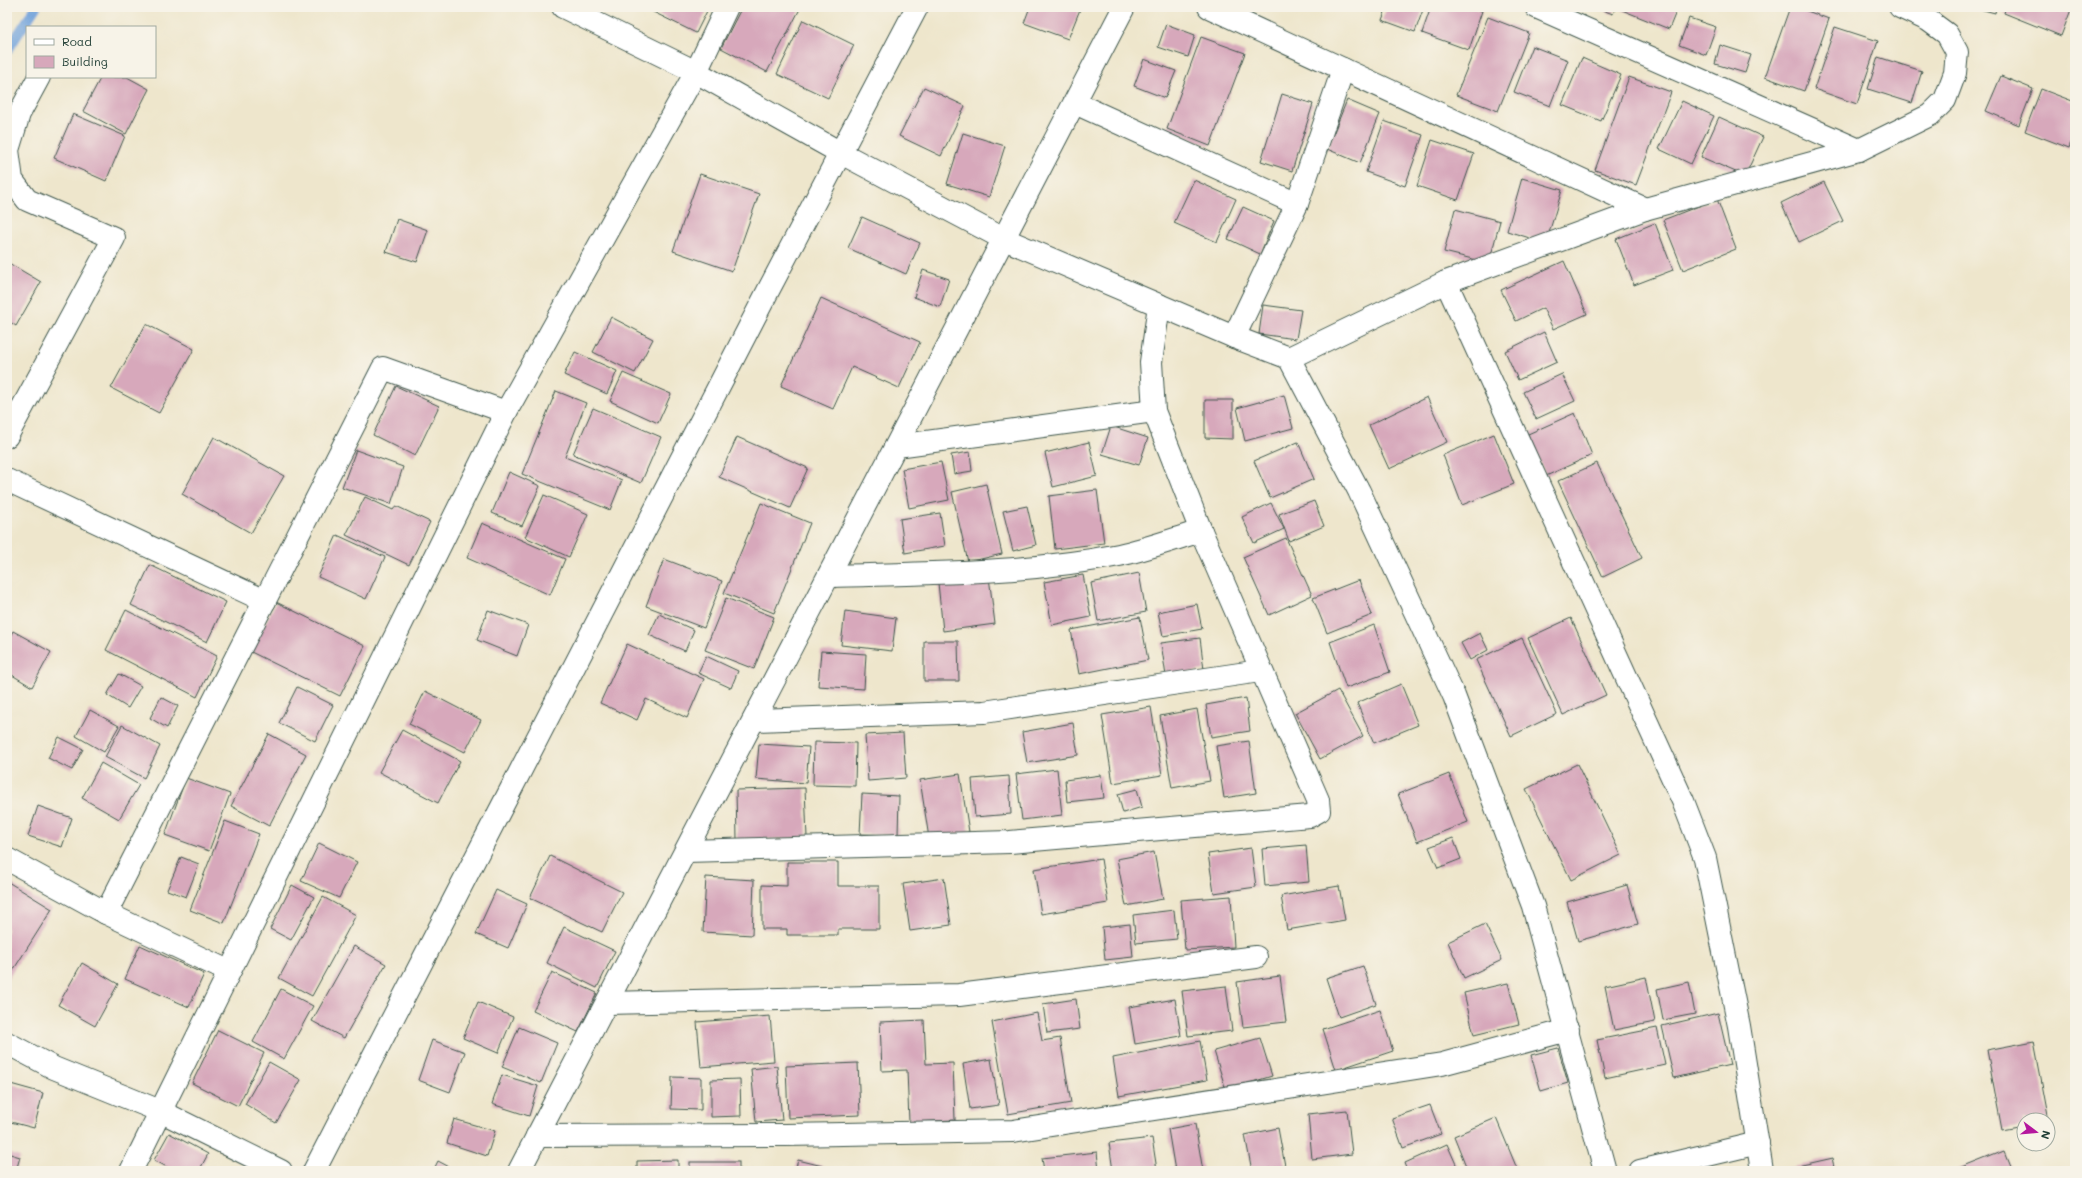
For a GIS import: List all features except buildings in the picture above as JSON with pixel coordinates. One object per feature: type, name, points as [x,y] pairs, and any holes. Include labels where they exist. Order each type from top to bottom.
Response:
[{"type":"street","points":[[563,7],[696,72],[840,152],[1004,239],[1234,337],[1289,358],[1359,491],[1454,696],[1533,906],[1568,1030],[1605,1171]]},
{"type":"street","points":[[131,1171],[228,971],[506,412],[696,72],[726,7]]},
{"type":"street","points":[[314,1171],[840,152],[918,7]]},
{"type":"street","points":[[519,1171],[1124,7]]},
{"type":"street","points":[[1210,7],[1645,209]]},
{"type":"street","points":[[1536,7],[1859,150]]},
{"type":"street","points":[[1289,358],[1446,282],[1645,209],[1859,150],[1930,115],[1945,100],[1955,73],[1957,52],[1947,34],[1928,20],[1900,7]]},
{"type":"street","points":[[1234,337],[1297,204],[1343,69]]},
{"type":"street","points":[[7,436],[114,238],[27,200],[12,180],[8,150],[19,114],[37,78]]},
{"type":"street","points":[[1075,103],[1297,204]]},
{"type":"street","points":[[1446,282],[1697,835],[1705,858],[1736,1010],[1762,1171]]},
{"type":"street","points":[[686,851],[1010,842],[1316,814],[1319,811],[1318,800],[1260,671],[1201,531],[1154,411],[1151,362],[1159,305]]},
{"type":"street","points":[[106,913],[383,368],[506,412]]},
{"type":"street","points":[[896,446],[1154,411]]},
{"type":"street","points":[[7,480],[265,601]]},
{"type":"street","points":[[829,576],[975,571],[1060,564],[1120,555],[1201,531]]},
{"type":"street","points":[[754,720],[984,712],[1260,671]]},
{"type":"street","points":[[7,859],[106,913],[228,971]]},
{"type":"street","points":[[607,1003],[959,995],[1256,957]]},
{"type":"street","points":[[537,1136],[786,1135],[1013,1131],[1442,1064],[1568,1030]]},
{"type":"street","points":[[7,1043],[54,1068],[160,1111],[281,1171]]},
{"type":"street","points":[[1640,1171],[1758,1143]]},
{"type":"waterway","points":[[7,51],[36,7]]}]
